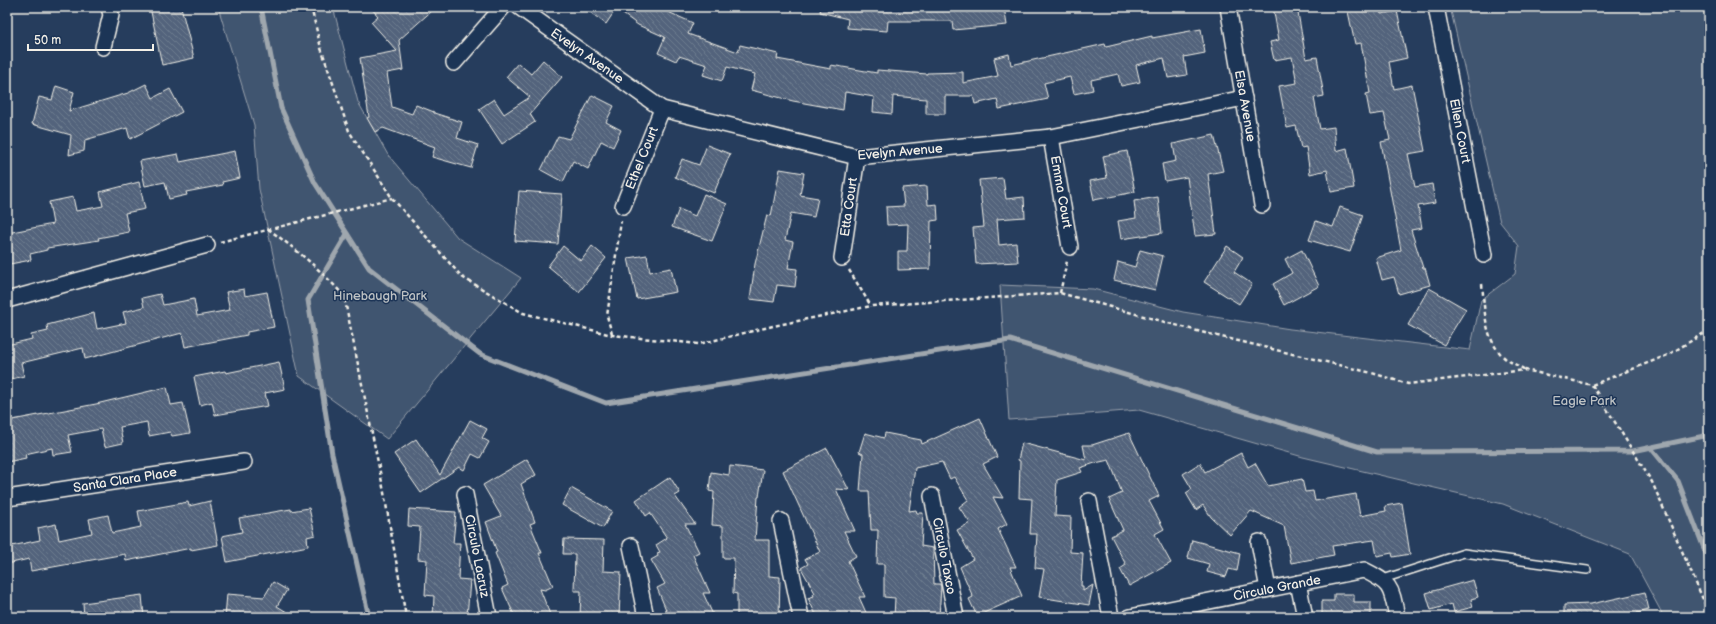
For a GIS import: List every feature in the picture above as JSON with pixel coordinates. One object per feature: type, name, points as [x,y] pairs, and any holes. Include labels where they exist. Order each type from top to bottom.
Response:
[{"type":"street","points":[[103,47],[111,14],[109,7]]},
{"type":"street","points":[[454,63],[503,7]]},
{"type":"street","name":"Evelyn Avenue","points":[[518,7],[662,109],[857,157],[1051,137],[1244,98]]},
{"type":"street","name":"Elsa Avenue","points":[[1228,7],[1262,204]]},
{"type":"street","name":"Ellen Court","points":[[1436,7],[1484,255]]},
{"type":"street","name":"Ethel Court","points":[[623,206],[662,109]]},
{"type":"street","name":"Emma Court","points":[[1051,137],[1070,246]]},
{"type":"street","name":"Etta Court","points":[[842,258],[857,157]]},
{"type":"street","points":[[7,300],[207,245]]},
{"type":"street","name":"Santa Clara Place","points":[[7,498],[244,462]]},
{"type":"street","name":"Circulo Lacruz","points":[[465,494],[489,617]]},
{"type":"street","name":"Circulo Taxco","points":[[932,496],[956,617]]},
{"type":"street","points":[[1089,501],[1112,617]]},
{"type":"street","points":[[781,521],[801,617]]},
{"type":"street","points":[[1259,542],[1268,589]]},
{"type":"street","points":[[631,546],[646,617]]},
{"type":"street","name":"Circulo Grande","points":[[1130,617],[1147,615],[1364,570],[1382,579],[1392,590],[1397,617]]},
{"type":"street","points":[[1298,584],[1305,617]]},
{"type":"lane","points":[[1382,579],[1464,553],[1588,570]]},
{"type":"path","points":[[311,7],[321,48],[349,131],[392,198],[462,277],[523,313],[612,334],[699,344],[773,326],[871,306],[1060,293],[1201,332],[1372,373],[1408,384],[1525,370]]},
{"type":"path","points":[[207,245],[392,198]]},
{"type":"path","points":[[612,334],[607,316],[623,206]]},
{"type":"path","points":[[268,230],[308,259],[324,273],[344,296],[383,487],[406,617]]},
{"type":"path","points":[[1060,293],[1070,246]]},
{"type":"path","points":[[842,258],[871,306]]},
{"type":"path","points":[[1482,284],[1486,322],[1492,344],[1506,359],[1525,370],[1592,385],[1668,355],[1709,330]]},
{"type":"path","points":[[1592,385],[1652,482],[1709,614]]},
{"type":"green space","name":"Hinebaugh Park","points":[[218,7],[333,7],[358,102],[388,155],[458,238],[521,278],[387,439],[299,376],[259,189],[254,125]]},
{"type":"green space","name":"Eagle Park","points":[[1450,7],[1709,7],[1709,617],[1664,617],[1630,554],[1503,504],[1303,457],[1139,410],[1009,420],[1000,285],[1093,289],[1183,312],[1290,329],[1470,350],[1481,300],[1515,274],[1519,246],[1500,222]]},
{"type":"building","points":[[150,7],[181,7],[194,58],[162,65]]},
{"type":"building","points":[[370,7],[436,7],[399,40],[403,70],[387,73],[392,107],[412,114],[416,105],[434,113],[462,122],[457,138],[478,145],[471,168],[432,157],[435,147],[383,128],[375,132],[367,118],[369,117],[360,58],[397,51],[371,22],[378,16]]},
{"type":"building","points":[[583,7],[657,7],[693,23],[688,34],[738,52],[740,45],[778,54],[777,59],[831,69],[831,65],[877,73],[877,70],[927,74],[963,72],[963,83],[998,76],[994,58],[1009,54],[1011,65],[1105,44],[1106,47],[1152,36],[1152,38],[1201,29],[1205,53],[1184,57],[1187,75],[1168,78],[1164,58],[1136,65],[1140,82],[1121,86],[1118,74],[1091,80],[1093,90],[1074,94],[1070,77],[1044,83],[1048,99],[999,109],[997,99],[975,104],[973,96],[945,96],[945,114],[926,114],[926,99],[893,96],[892,114],[873,112],[874,97],[845,92],[843,110],[793,101],[751,90],[755,74],[727,67],[722,81],[703,75],[707,65],[679,56],[676,61],[658,53],[665,37],[638,25],[616,9],[606,24]]},
{"type":"building","points":[[821,7],[1004,7],[1007,25],[953,30],[952,21],[888,21],[887,31],[847,28],[848,19],[820,12]]},
{"type":"building","points":[[1273,7],[1297,7],[1306,59],[1317,57],[1324,96],[1314,98],[1320,129],[1334,127],[1336,151],[1347,148],[1354,188],[1331,192],[1327,170],[1310,174],[1306,147],[1301,148],[1296,126],[1287,128],[1279,86],[1297,83],[1292,57],[1274,60],[1270,42],[1279,40]]},
{"type":"building","points":[[1347,7],[1379,7],[1381,14],[1397,11],[1407,58],[1389,62],[1394,89],[1412,85],[1425,151],[1408,154],[1415,187],[1432,184],[1435,203],[1418,206],[1422,228],[1411,230],[1430,285],[1399,294],[1394,277],[1382,280],[1376,258],[1401,250],[1381,142],[1390,140],[1384,113],[1370,115],[1366,94],[1370,93],[1361,43],[1355,44]]},
{"type":"building","points":[[543,60],[562,77],[530,114],[535,122],[502,144],[479,109],[494,99],[504,114],[530,97],[506,77],[518,63],[531,74]]},
{"type":"building","points":[[146,84],[153,98],[170,89],[182,112],[130,139],[127,128],[85,140],[84,151],[69,155],[71,135],[32,124],[39,97],[52,100],[56,86],[74,92],[69,111],[128,93]]},
{"type":"building","points":[[592,95],[614,106],[606,122],[621,130],[613,147],[601,141],[588,169],[573,161],[563,182],[541,170],[558,136],[569,139]]},
{"type":"building","points":[[1214,135],[1223,171],[1208,174],[1216,234],[1195,236],[1187,177],[1165,181],[1162,164],[1176,161],[1173,144]]},
{"type":"building","points":[[707,145],[730,154],[714,193],[675,177],[682,159],[699,165]]},
{"type":"building","points":[[235,151],[240,178],[222,182],[223,185],[186,192],[187,195],[169,199],[165,182],[145,186],[140,161],[178,154],[180,162]]},
{"type":"building","points":[[1127,151],[1135,192],[1094,200],[1090,181],[1107,178],[1103,156]]},
{"type":"building","points":[[780,169],[804,173],[800,195],[818,198],[814,217],[791,213],[785,240],[793,242],[788,268],[797,269],[795,287],[777,285],[774,302],[750,299],[755,264],[767,215],[771,216]]},
{"type":"building","points":[[1003,178],[1006,199],[1024,197],[1025,217],[997,219],[999,245],[1016,243],[1018,262],[976,264],[973,228],[984,227],[979,180]]},
{"type":"building","points":[[139,182],[145,209],[125,213],[129,232],[98,238],[99,240],[47,248],[47,250],[30,254],[31,260],[10,264],[7,248],[7,233],[53,224],[49,202],[73,197],[76,211],[103,206],[100,192]]},
{"type":"building","points":[[927,186],[928,205],[937,204],[938,220],[931,221],[930,269],[898,270],[898,251],[907,251],[908,224],[887,225],[886,207],[904,206],[902,188]]},
{"type":"building","points":[[519,191],[562,194],[558,244],[515,241]]},
{"type":"building","points":[[704,194],[727,204],[712,241],[672,227],[679,209],[695,216]]},
{"type":"building","points":[[1158,197],[1162,233],[1121,239],[1118,221],[1136,218],[1134,201]]},
{"type":"building","points":[[1340,207],[1363,215],[1350,252],[1309,240],[1316,221],[1333,227]]},
{"type":"building","points":[[563,246],[581,261],[592,246],[606,258],[579,292],[548,266]]},
{"type":"building","points":[[1227,246],[1243,257],[1234,272],[1252,284],[1239,304],[1204,282]]},
{"type":"building","points":[[1140,250],[1163,256],[1155,290],[1114,280],[1118,262],[1135,267]]},
{"type":"building","points":[[1302,250],[1319,286],[1284,305],[1273,284],[1292,273],[1285,259]]},
{"type":"building","points":[[647,255],[650,272],[671,268],[676,292],[637,299],[628,258]]},
{"type":"building","points":[[1429,288],[1466,309],[1444,345],[1408,325]]},
{"type":"building","points":[[244,289],[245,296],[267,292],[274,327],[247,332],[247,335],[185,347],[182,333],[85,359],[83,348],[21,363],[24,376],[7,380],[7,345],[32,339],[31,335],[48,331],[47,325],[94,313],[97,329],[126,323],[123,312],[144,307],[142,298],[160,294],[163,305],[194,299],[197,316],[230,310],[226,292]]},
{"type":"building","points":[[279,362],[285,389],[265,393],[268,406],[215,415],[212,402],[200,405],[194,377],[225,371],[226,373]]},
{"type":"building","points":[[167,387],[171,405],[183,403],[190,433],[172,436],[170,432],[149,436],[147,422],[120,427],[123,443],[105,447],[101,429],[68,435],[72,452],[53,455],[52,448],[25,454],[26,458],[7,462],[7,421],[96,404]]},
{"type":"building","points":[[980,418],[997,457],[983,464],[1003,498],[993,497],[1007,524],[998,529],[1016,567],[1010,567],[1022,596],[977,616],[969,599],[973,597],[960,567],[973,559],[957,530],[970,523],[959,507],[968,500],[954,477],[950,479],[942,462],[915,468],[909,511],[916,510],[917,513],[923,513],[921,546],[933,548],[934,584],[940,584],[941,586],[939,617],[894,617],[895,598],[884,597],[884,564],[877,564],[878,530],[871,530],[869,491],[860,491],[863,454],[859,452],[865,433],[884,438],[885,433],[921,440],[922,444]]},
{"type":"building","points":[[470,420],[487,429],[482,438],[489,442],[480,458],[472,454],[464,470],[459,467],[421,493],[394,454],[416,439],[440,475]]},
{"type":"building","points":[[1129,433],[1159,496],[1149,501],[1164,529],[1155,534],[1171,563],[1129,586],[1120,569],[1126,565],[1111,536],[1123,530],[1109,499],[1122,493],[1109,460],[1095,463],[1080,468],[1082,472],[1057,480],[1055,516],[1071,517],[1070,552],[1083,553],[1081,586],[1083,586],[1083,591],[1093,585],[1089,605],[1039,597],[1044,569],[1035,568],[1037,534],[1030,534],[1032,499],[1019,498],[1020,461],[1018,460],[1022,443],[1086,460],[1083,445],[1092,445]]},
{"type":"building","points":[[827,448],[849,490],[836,489],[855,531],[844,531],[856,556],[848,561],[865,597],[859,597],[868,617],[817,617],[808,598],[814,596],[813,594],[815,593],[801,568],[808,564],[805,559],[820,552],[783,471]]},
{"type":"building","points":[[1241,453],[1248,467],[1255,463],[1268,486],[1302,479],[1305,492],[1313,491],[1315,501],[1356,494],[1360,516],[1386,511],[1385,506],[1402,503],[1410,554],[1393,557],[1392,553],[1377,556],[1374,540],[1332,546],[1334,555],[1291,563],[1284,526],[1251,511],[1230,535],[1211,517],[1203,505],[1196,510],[1186,493],[1192,489],[1183,474],[1200,463],[1205,472]]},
{"type":"building","points":[[527,459],[536,475],[521,484],[535,522],[530,524],[542,553],[539,553],[553,586],[545,590],[540,589],[551,617],[515,617],[502,588],[508,585],[495,553],[497,552],[486,522],[501,516],[483,485]]},
{"type":"building","points":[[730,466],[763,470],[758,497],[755,540],[769,540],[769,576],[780,577],[779,617],[737,617],[737,594],[733,593],[734,558],[723,558],[723,526],[712,525],[714,492],[709,491],[711,472],[729,475]]},
{"type":"building","points":[[670,477],[680,493],[675,496],[695,524],[685,524],[699,552],[693,555],[710,593],[703,593],[714,617],[669,617],[657,588],[665,584],[651,560],[658,556],[657,553],[660,552],[656,545],[667,538],[650,513],[646,516],[636,500]]},
{"type":"building","points":[[571,488],[612,511],[603,528],[562,505]]},
{"type":"building","points":[[210,501],[218,545],[191,550],[191,548],[126,561],[125,554],[31,571],[29,559],[7,564],[7,547],[40,540],[38,528],[56,524],[59,540],[92,533],[89,519],[108,515],[112,533],[141,527],[138,511],[188,502],[189,506]]},
{"type":"building","points":[[309,508],[315,535],[307,537],[308,546],[227,562],[222,536],[242,532],[239,518],[291,509],[291,511]]},
{"type":"building","points":[[409,509],[456,512],[453,543],[460,543],[458,579],[470,580],[467,617],[433,617],[434,596],[425,595],[427,560],[418,559],[420,527],[408,526]]},
{"type":"building","points":[[564,539],[604,540],[603,571],[621,572],[619,617],[580,617],[581,591],[574,591],[575,554],[563,554]]},
{"type":"building","points":[[1192,540],[1240,553],[1237,571],[1229,569],[1226,577],[1207,572],[1209,564],[1188,558]]},
{"type":"building","points":[[1473,580],[1478,597],[1471,599],[1473,607],[1454,612],[1452,604],[1431,610],[1426,593]]},
{"type":"building","points":[[273,582],[287,590],[277,606],[295,617],[225,617],[227,594],[264,597]]},
{"type":"building","points":[[1645,592],[1649,610],[1637,613],[1638,617],[1564,617],[1564,605],[1591,604]]},
{"type":"building","points":[[1334,594],[1354,594],[1354,602],[1371,602],[1371,617],[1322,617],[1322,601],[1334,601]]},
{"type":"building","points":[[142,595],[144,617],[84,617],[83,603]]},
{"type":"waterway","points":[[261,7],[281,108],[315,183],[369,268],[480,354],[606,403],[1010,340],[1377,452],[1633,451],[1709,435]]},
{"type":"waterway","points":[[347,234],[308,300],[332,454],[369,617]]},
{"type":"waterway","points":[[1651,448],[1678,481],[1709,561]]}]
